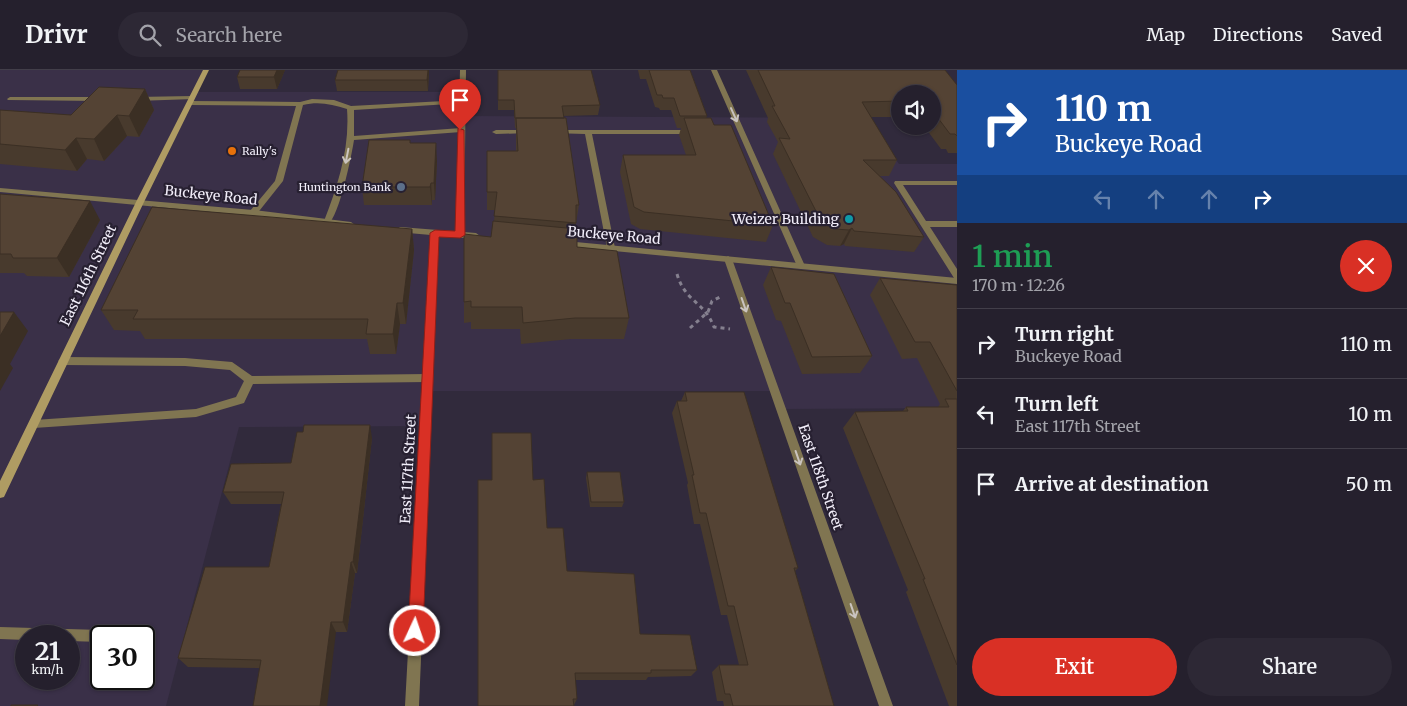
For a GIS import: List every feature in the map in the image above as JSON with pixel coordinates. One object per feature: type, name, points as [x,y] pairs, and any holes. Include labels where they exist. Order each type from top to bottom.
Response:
[{"type":"main road","name":"East 116th Street","points":[[0,493],[140,202],[206,70]]},
{"type":"street","points":[[460,235],[460,130],[463,102],[463,70]]},
{"type":"street","points":[[714,70],[738,132],[801,266]]},
{"type":"street","points":[[10,99],[104,99]]},
{"type":"street","points":[[124,99],[300,104],[312,101],[334,102],[350,108],[463,102]]},
{"type":"street","points":[[253,213],[279,181],[300,104]]},
{"type":"street","points":[[328,221],[340,190],[353,123],[350,108]]},
{"type":"street","points":[[350,138],[460,130]]},
{"type":"street","points":[[496,132],[533,132]]},
{"type":"street","points":[[542,132],[702,132]]},
{"type":"street","points":[[588,132],[611,248]]},
{"type":"street","points":[[957,183],[898,183],[957,276]]},
{"type":"street","name":"Buckeye Road","points":[[0,190],[253,213],[356,226]]},
{"type":"street","points":[[924,224],[957,224]]},
{"type":"street","points":[[395,230],[485,237]]},
{"type":"street","name":"East 117th Street","points":[[412,706],[435,233]]},
{"type":"street","name":"Buckeye Road","points":[[552,243],[728,258],[957,281]]},
{"type":"street","name":"East 118th Street","points":[[728,258],[886,706]]},
{"type":"street","points":[[63,361],[185,362],[232,366],[250,380],[428,378]]},
{"type":"street","points":[[34,424],[196,413],[240,400],[250,380]]},
{"type":"street","points":[[0,633],[90,636]]},
{"type":"path","points":[[677,274],[680,287],[693,302],[708,312],[714,327],[730,329]]},
{"type":"path","points":[[690,328],[708,312],[712,301],[720,297]]},
{"type":"shaded area","points":[[0,70],[206,70],[196,92],[463,92],[462,116],[868,118],[899,164],[957,164],[957,408],[781,409],[774,391],[427,391],[425,426],[239,427],[166,706],[0,706]]},
{"type":"building","points":[[240,70],[277,70],[274,77],[237,77]]},
{"type":"building","points":[[338,70],[428,70],[427,80],[335,80]]},
{"type":"building","points":[[498,70],[591,70],[600,105],[562,106],[564,118],[515,118],[514,100],[498,100]]},
{"type":"building","points":[[649,70],[690,70],[707,116],[680,116],[674,98],[663,98],[662,95],[657,95]]},
{"type":"building","points":[[758,70],[945,70],[957,85],[957,136],[950,134],[941,122],[941,85],[891,85],[891,101],[862,102],[897,160],[863,160],[896,192],[924,237],[854,231],[852,228],[849,230],[835,229],[821,221],[779,138],[790,139],[772,106],[775,106]]},
{"type":"building","points":[[99,87],[145,89],[129,116],[117,115],[94,139],[76,138],[65,150],[0,144],[0,110],[71,115]]},
{"type":"building","points":[[516,118],[566,118],[579,205],[576,205],[576,223],[494,216],[497,192],[487,192],[487,151],[518,151]]},
{"type":"building","points":[[684,118],[711,118],[714,125],[731,125],[773,225],[644,212],[634,207],[623,155],[696,155]]},
{"type":"building","points":[[369,140],[410,140],[410,143],[436,143],[434,183],[431,183],[430,187],[362,187]]},
{"type":"building","points":[[0,194],[90,201],[57,258],[13,258],[11,254],[0,254]]},
{"type":"building","points":[[152,207],[412,229],[403,303],[397,303],[393,334],[366,334],[368,319],[133,319],[138,310],[101,310]]},
{"type":"building","points":[[493,221],[577,229],[577,247],[617,251],[629,318],[575,318],[523,323],[522,307],[471,307],[471,301],[464,302],[464,234],[491,237]]},
{"type":"building","points":[[771,267],[834,274],[872,356],[812,357],[790,303],[785,303]]},
{"type":"building","points":[[880,278],[957,285],[957,391],[930,342],[915,342]]},
{"type":"building","points":[[0,312],[14,312],[0,336]]},
{"type":"building","points":[[685,392],[744,392],[798,568],[794,568],[834,706],[733,706],[730,694],[725,694],[719,665],[748,665],[734,606],[728,606],[706,513],[700,513],[692,475],[694,475],[677,401],[687,401]]},
{"type":"building","points":[[945,399],[957,399],[957,665],[923,579],[925,579],[855,412],[908,411],[906,407],[949,407]]},
{"type":"building","points":[[304,425],[370,425],[353,562],[351,562],[343,622],[331,622],[320,706],[253,706],[261,660],[178,658],[205,567],[269,567],[284,492],[223,492],[231,464],[291,463],[297,432],[303,432]]},
{"type":"building","points":[[492,433],[531,433],[533,480],[544,479],[547,528],[563,528],[567,571],[634,574],[640,634],[690,635],[697,670],[651,670],[651,673],[575,673],[577,699],[573,699],[574,706],[478,706],[478,480],[492,480]]},
{"type":"building","points":[[587,472],[620,472],[624,502],[591,502]]},
{"type":"building","points":[[11,705],[38,705],[11,706]]},
{"type":"place","name":"Rally's","points":[[232,151]]},
{"type":"place","name":"Huntington Bank","points":[[401,187]]},
{"type":"place","name":"Weizer Building","points":[[849,219]]},
{"type":"route","points":[[415,631],[435,233],[460,235],[462,162],[460,130]]}]
